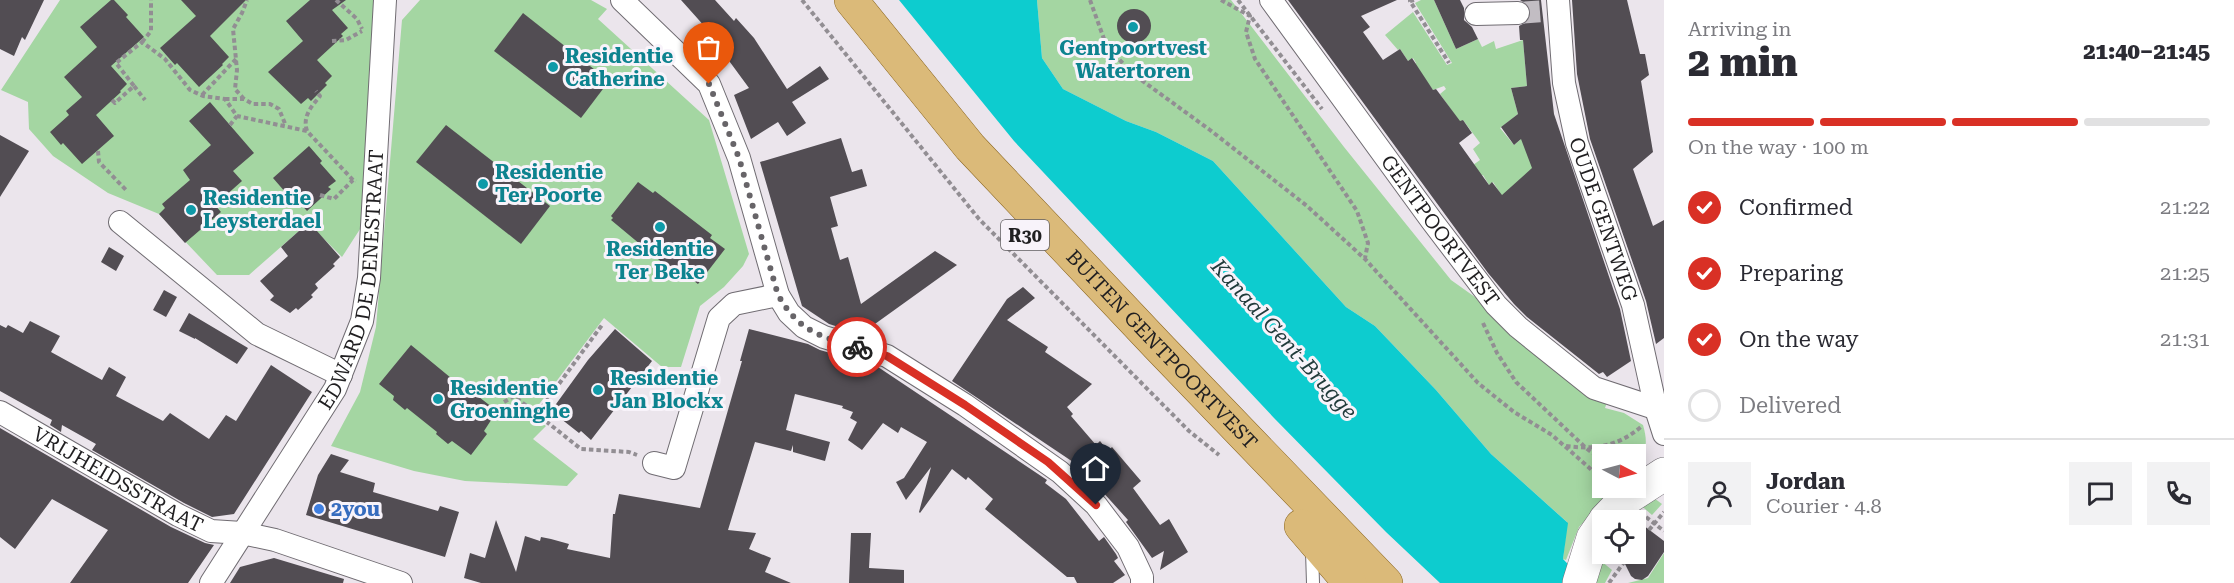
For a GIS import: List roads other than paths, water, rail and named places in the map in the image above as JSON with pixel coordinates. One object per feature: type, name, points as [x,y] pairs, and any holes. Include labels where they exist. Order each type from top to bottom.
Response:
[{"type":"main road","name":"BUITEN GENTPOORTVEST","points":[[825,0],[956,161],[1239,457],[1350,583]]},
{"type":"main road","name":"BUITEN GENTPOORTVEST","points":[[851,0],[970,147],[1386,583]]},
{"type":"street","name":"EDWARD DE DENESTRAAT","points":[[212,583],[335,389],[362,321],[369,278],[363,183],[382,47],[386,0]]},
{"type":"street","points":[[622,0],[709,84],[739,158],[778,295],[789,313],[804,327],[824,337],[887,356],[965,405],[1060,472],[1096,505],[1128,547],[1142,577],[1142,583]]},
{"type":"street","name":"GENTPOORTVEST","points":[[1271,0],[1496,305],[1518,327],[1594,388],[1660,410]]},
{"type":"street","name":"OUDE GENTWEG","points":[[1554,7],[1564,83],[1577,143],[1633,305],[1664,434]]},
{"type":"street","points":[[1476,14],[1518,12]]},
{"type":"street","points":[[120,222],[257,334],[341,375]]},
{"type":"street","points":[[654,463],[674,468],[719,318],[734,304],[778,295]]},
{"type":"street","name":"VRIJHEIDSSTRAAT","points":[[0,412],[178,515],[211,531],[242,533],[275,540],[401,583]]},
{"type":"street","points":[[1614,510],[1624,500],[1664,474]]},
{"type":"street","points":[[1590,579],[1592,552]]},
{"type":"lane","points":[[1309,536],[1313,557],[1313,583]]},
{"type":"water","name":"Kanaal Gent-Brugge","points":[[899,0],[1037,0],[1042,58],[1063,89],[1213,161],[1346,307],[1375,326],[1436,390],[1491,454],[1568,523],[1563,559],[1586,583],[1440,583],[1386,532],[1274,418],[1014,141]]},
{"type":"tunnel","points":[[1518,13],[1545,11]]},
{"type":"place","name":"Gentpoortvest Watertoren","points":[[1133,27]]},
{"type":"place","name":"Residentie Catherine","points":[[553,67]]},
{"type":"place","name":"Residentie Ter Poorte","points":[[483,184]]},
{"type":"place","name":"Residentie Leysterdael","points":[[191,210]]},
{"type":"place","name":"Residentie Ter Beke","points":[[660,227]]},
{"type":"place","name":"Residentie Jan Blockx","points":[[598,390]]},
{"type":"place","name":"Residentie Groeninghe","points":[[438,399]]},
{"type":"place","name":"2you","points":[[319,509]]}]
